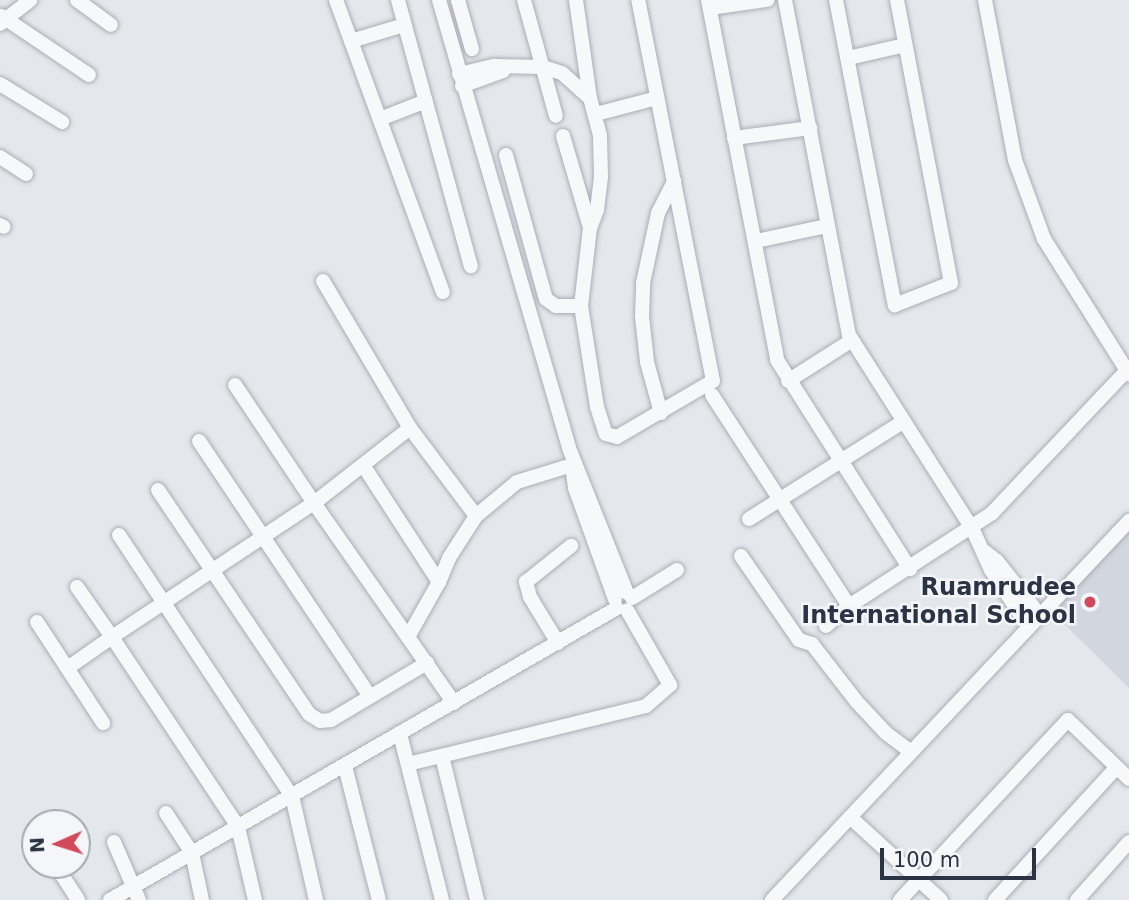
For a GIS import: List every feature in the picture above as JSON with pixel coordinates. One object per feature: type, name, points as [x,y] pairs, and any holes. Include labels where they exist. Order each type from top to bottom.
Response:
[{"type":"street","points":[[30,0],[2,19],[89,75]]},
{"type":"street","points":[[77,0],[111,25]]},
{"type":"street","points":[[336,0],[443,292]]},
{"type":"street","points":[[398,0],[471,266]]},
{"type":"street","points":[[408,764],[646,706],[670,685],[624,602],[598,534],[569,448],[460,80],[439,0]]},
{"type":"street","points":[[458,0],[472,49]]},
{"type":"street","points":[[524,0],[556,116]]},
{"type":"street","points":[[576,0],[590,99],[596,114],[601,177],[597,210],[590,228],[580,306],[597,407],[607,434],[617,437],[713,381],[638,0]]},
{"type":"street","points":[[766,0],[709,4],[777,360],[910,569]]},
{"type":"street","points":[[785,0],[827,226],[852,340],[972,528],[991,570],[1028,626]]},
{"type":"street","points":[[836,0],[895,306],[951,283],[897,0]]},
{"type":"street","points":[[827,626],[849,606],[910,569],[992,513],[1128,372],[1044,239],[1015,160],[985,0]]},
{"type":"street","points":[[351,41],[404,25]]},
{"type":"street","points":[[848,58],[905,46]]},
{"type":"street","points":[[460,80],[495,66],[543,67],[562,73],[590,99]]},
{"type":"street","points":[[0,84],[62,122]]},
{"type":"street","points":[[596,114],[657,98]]},
{"type":"street","points":[[380,119],[425,101]]},
{"type":"street","points":[[734,138],[810,128]]},
{"type":"street","points":[[563,136],[590,228]]},
{"type":"street","points":[[506,155],[546,299],[556,306],[580,306]]},
{"type":"street","points":[[0,157],[26,174]]},
{"type":"street","points":[[661,412],[647,362],[642,317],[643,283],[658,213],[674,181]]},
{"type":"street","points":[[756,241],[827,226]]},
{"type":"street","points":[[323,281],[410,428],[476,516]]},
{"type":"street","points":[[788,381],[852,340]]},
{"type":"street","points":[[235,385],[454,703]]},
{"type":"street","points":[[712,394],[849,606]]},
{"type":"street","points":[[749,519],[780,502],[904,421]]},
{"type":"street","points":[[69,667],[314,503],[410,428]]},
{"type":"street","points":[[199,441],[262,539],[370,696]]},
{"type":"street","points":[[569,448],[575,488],[598,534]]},
{"type":"street","points":[[363,465],[439,582]]},
{"type":"street","points":[[408,636],[439,582],[449,558],[476,516],[517,482],[572,465]]},
{"type":"street","points":[[158,490],[214,569],[309,714],[320,721],[331,720],[427,663]]},
{"type":"street","points":[[772,900],[1129,521]]},
{"type":"street","points":[[119,535],[292,796],[316,900]]},
{"type":"street","points":[[558,643],[530,597],[526,582],[571,546]]},
{"type":"street","points":[[984,551],[997,561],[1039,614]]},
{"type":"street","points":[[741,556],[799,640],[812,644],[886,733],[910,751]]},
{"type":"street","points":[[110,900],[558,643],[677,570]]},
{"type":"street","points":[[77,587],[238,827],[255,900]]},
{"type":"street","points":[[37,622],[69,667],[103,723]]},
{"type":"street","points":[[900,900],[1068,720],[1129,779]]},
{"type":"street","points":[[400,734],[442,900]]},
{"type":"street","points":[[442,756],[477,900]]},
{"type":"street","points":[[345,765],[379,900]]},
{"type":"street","points":[[995,900],[1116,768]]},
{"type":"street","points":[[166,813],[192,853],[202,900]]},
{"type":"street","points":[[850,817],[941,900]]},
{"type":"street","points":[[114,842],[135,885],[139,900]]},
{"type":"street","points":[[1077,900],[1129,842]]},
{"type":"street","points":[[64,879],[78,900]]},
{"type":"shaded area","name":"Ruamrudee International School","points":[[1129,521],[1129,688],[1047,607]]},
{"type":"place","name":"Ruamrudee International School","points":[[1090,602]]}]
